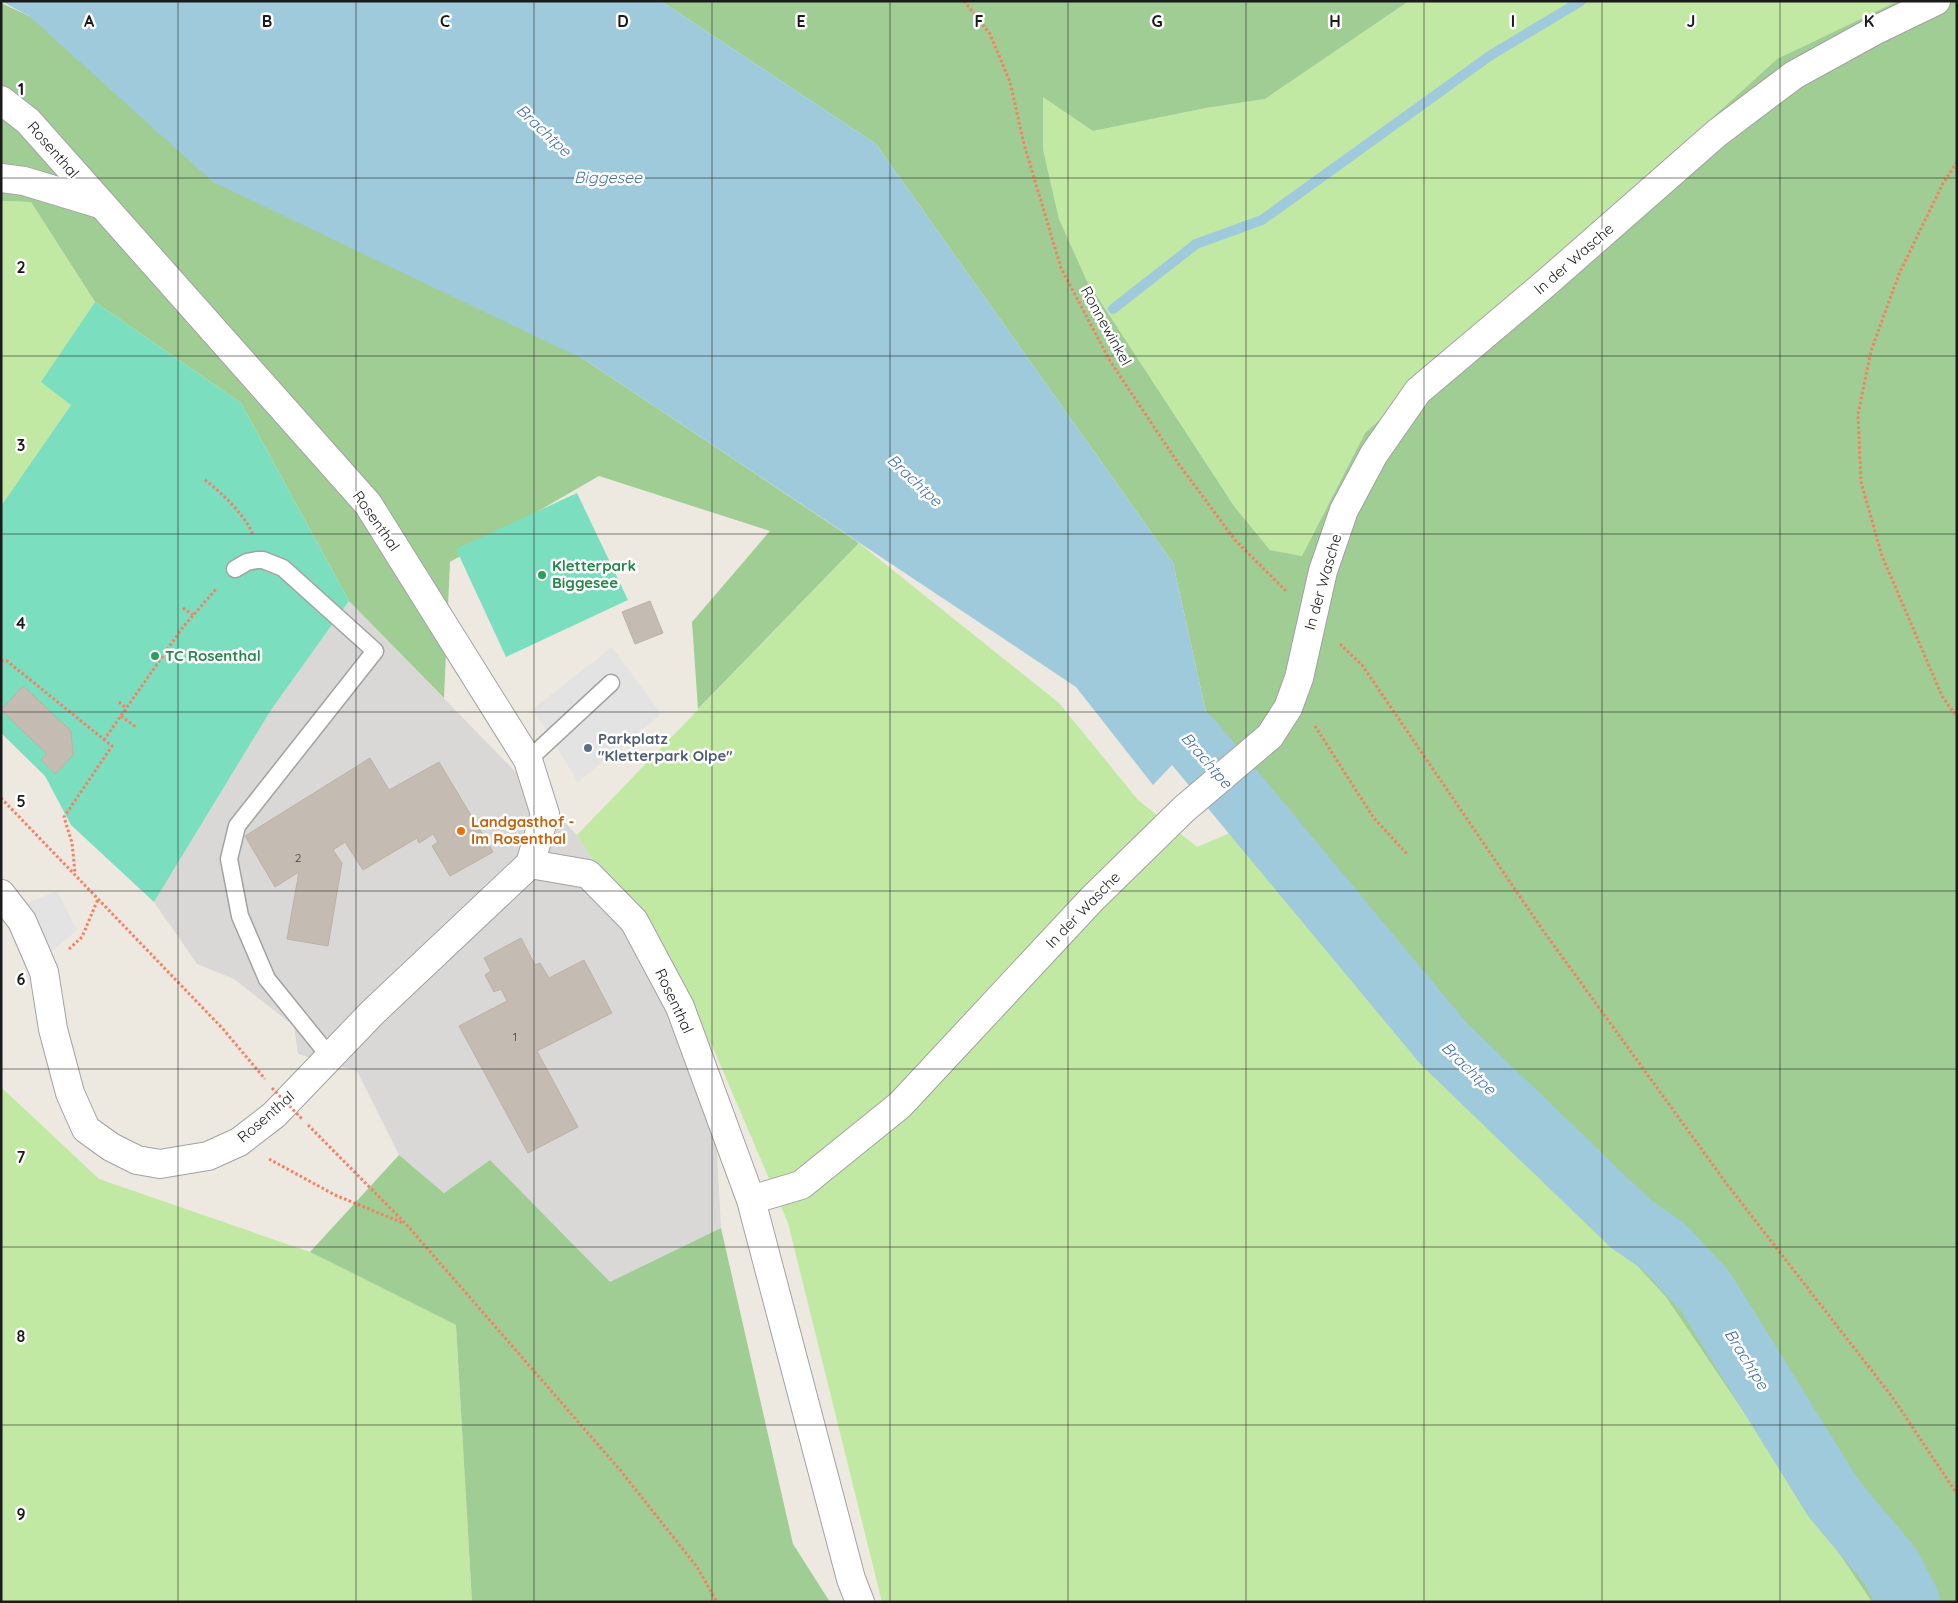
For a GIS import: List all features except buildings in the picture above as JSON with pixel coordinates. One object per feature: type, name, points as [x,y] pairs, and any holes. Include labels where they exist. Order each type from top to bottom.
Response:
[{"type":"street","name":"In der Wasche","points":[[751,1200],[801,1185],[900,1105],[1092,899],[1184,809],[1270,736],[1288,708],[1299,678],[1323,571],[1344,510],[1374,454],[1418,391],[1546,283],[1716,133],[1794,75],[1874,31],[1936,1]]},
{"type":"street","name":"Rosenthal","points":[[1,100],[28,120],[100,204],[368,504],[528,760],[544,814],[530,864],[372,1013],[274,1115],[239,1142],[208,1156],[160,1164],[137,1160],[111,1147],[86,1129],[70,1093],[53,1029],[44,972],[22,921],[1,894]]},
{"type":"street","name":"Rosenthal","points":[[1,178],[24,181],[100,204]]},
{"type":"street","name":"Rosenthal","points":[[530,864],[588,874],[634,921],[680,1007],[751,1200],[851,1579],[860,1602]]},
{"type":"lane","points":[[235,569],[247,562],[257,560],[263,560],[283,568],[375,651],[237,826],[228,859],[240,916],[267,979],[330,1057]]},
{"type":"lane","points":[[528,760],[612,682]]},
{"type":"path","name":"Ronnewinkel","points":[[964,1],[990,34],[1010,82],[1024,144],[1061,268],[1110,361],[1178,463],[1235,540],[1362,666],[1542,929],[1726,1183],[1893,1398],[1957,1494]]},
{"type":"path","points":[[1957,162],[1942,185],[1899,274],[1871,350],[1858,414],[1861,482],[1882,556],[1942,696],[1957,717]]},
{"type":"path","points":[[205,480],[217,489],[250,526],[256,542],[257,560]]},
{"type":"path","points":[[104,740],[182,627],[235,569]]},
{"type":"path","points":[[183,608],[193,615]]},
{"type":"path","points":[[1,661],[7,661],[112,746],[64,817],[72,843],[75,874]]},
{"type":"path","points":[[1299,678],[1316,731],[1373,817],[1407,854]]},
{"type":"path","points":[[119,702],[126,708]]},
{"type":"path","points":[[121,716],[136,728]]},
{"type":"path","points":[[1,798],[222,1029],[272,1088],[406,1224],[620,1470],[697,1567],[718,1602]]},
{"type":"path","points":[[44,972],[82,937],[98,899]]},
{"type":"path","points":[[239,1142],[335,1196],[406,1224]]},
{"type":"shaded area","points":[[349,601],[577,835],[711,1043],[721,1228],[610,1283],[490,1160],[444,1193],[399,1155],[357,1071],[298,1054],[294,1026],[234,979],[197,964],[154,902],[271,710]]},
{"type":"shaded area","name":"Parkplatz \"Kletterpark Olpe\"","points":[[612,647],[661,714],[578,782],[533,709]]},
{"type":"shaded area","points":[[57,891],[77,930],[50,953],[27,903]]},
{"type":"green space","points":[[661,1],[1409,1],[1265,99],[1206,108],[1093,131],[1043,97],[1043,149],[1059,219],[1087,281],[1234,506],[1270,550],[1302,556],[1365,433],[1777,59],[1898,1],[1957,1],[1957,1602],[1872,1602],[1666,1297],[1235,831],[1209,726],[1173,563],[876,144]]},
{"type":"green space","points":[[1409,1],[1898,1],[1777,59],[1365,433],[1302,556],[1270,550],[1234,506],[1087,281],[1059,219],[1043,149],[1043,96],[1093,131],[1206,108],[1265,99]]},
{"type":"green space","points":[[1,3],[29,16],[585,360],[859,543],[698,709],[692,622],[770,531],[599,476],[450,562],[444,698],[349,601],[241,403],[95,302],[31,202],[1,201]]},
{"type":"green space","points":[[1,201],[31,202],[95,302],[42,382],[71,405],[1,506]]},
{"type":"green space","name":"TC Rosenthal","points":[[95,302],[241,403],[349,601],[271,710],[154,902],[71,825],[45,776],[1,733],[1,506],[71,405],[41,382]]},
{"type":"green space","name":"Kletterpark Biggesee","points":[[577,493],[628,600],[506,657],[456,549]]},
{"type":"green space","points":[[859,543],[1059,703],[1138,800],[1197,847],[1235,831],[1666,1297],[1872,1602],[882,1602],[788,1223],[711,1043],[577,835]]},
{"type":"green space","points":[[1,1087],[99,1179],[310,1252],[456,1325],[472,1602],[1,1602]]},
{"type":"green space","points":[[399,1155],[444,1193],[490,1160],[610,1282],[721,1228],[793,1544],[830,1602],[472,1602],[456,1325],[310,1252]]},
{"type":"water","name":"Biggesee","points":[[1,1],[661,1],[876,144],[1173,563],[1209,726],[1153,785],[1076,687],[585,360],[213,182],[29,16]]},
{"type":"waterway","points":[[1113,309],[1196,244],[1262,220],[1491,55],[1581,1]]},
{"type":"waterway","name":"Brachtpe","points":[[1131,684],[1194,743],[1444,1044],[1631,1224],[1663,1246],[1705,1291],[1834,1499],[1891,1567],[1909,1602]]},
{"type":"place","name":"Kletterpark Biggesee","points":[[542,575]]},
{"type":"place","name":"TC Rosenthal","points":[[155,656]]},
{"type":"place","name":"Parkplatz \"Kletterpark Olpe\"","points":[[588,748]]},
{"type":"place","name":"Landgasthof - Im Rosenthal","points":[[461,831]]}]
